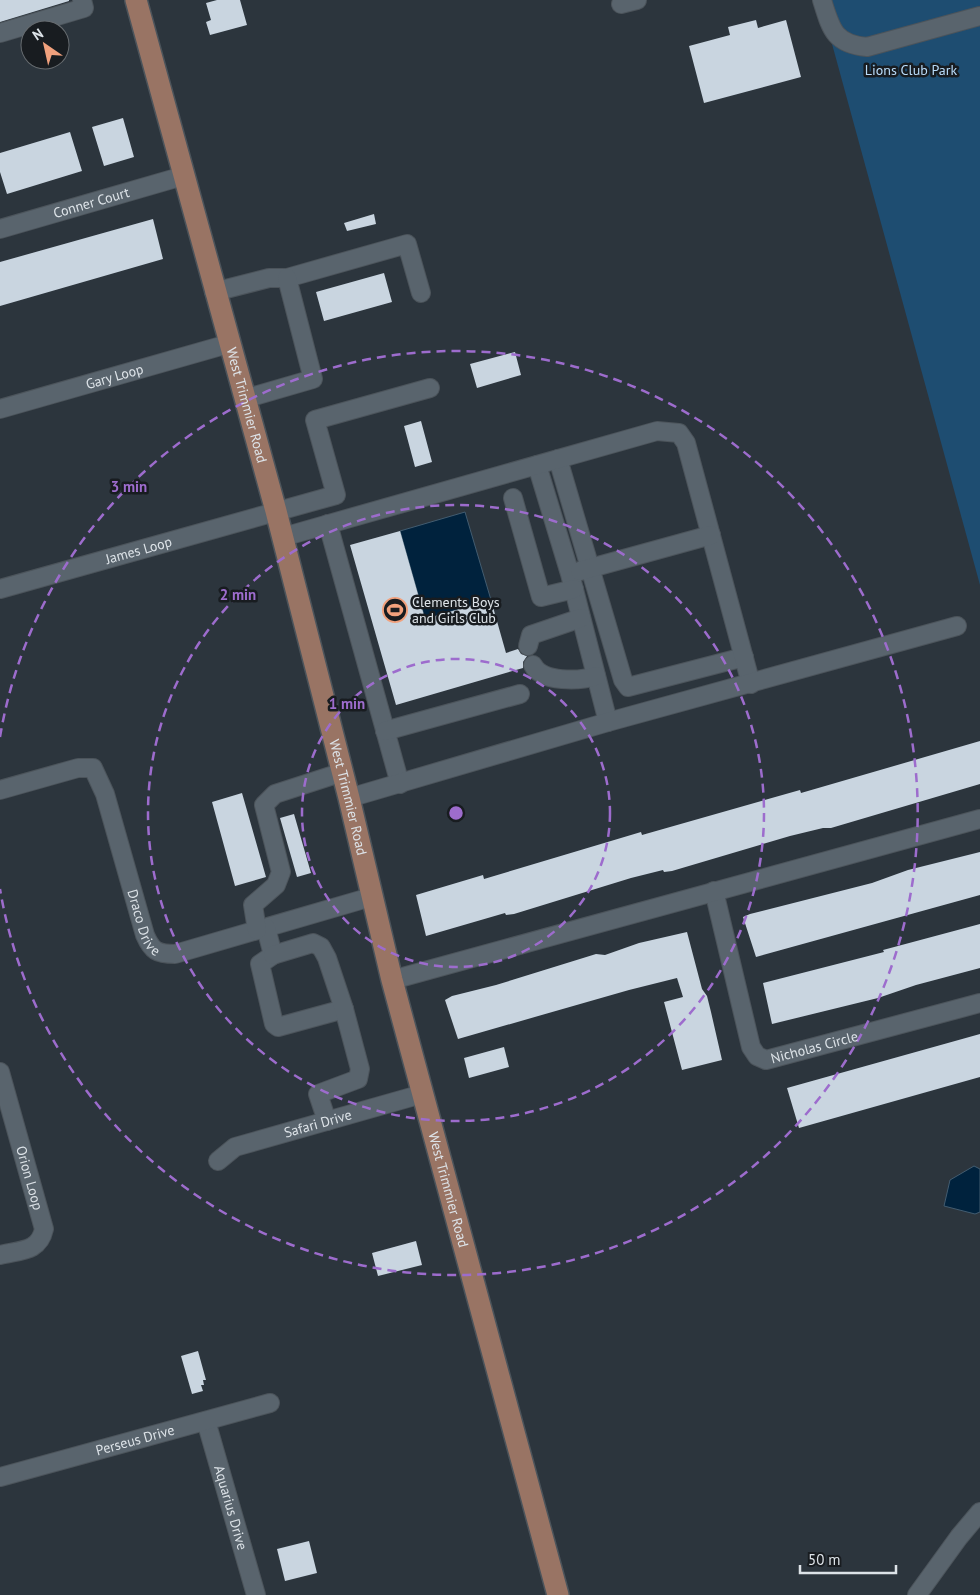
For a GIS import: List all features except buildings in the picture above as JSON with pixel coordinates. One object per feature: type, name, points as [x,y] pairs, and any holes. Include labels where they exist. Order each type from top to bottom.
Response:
[{"type":"main road","name":"West Trimmier Road","points":[[136,0],[228,344],[283,537],[343,772],[392,980],[558,1595]]},
{"type":"street","points":[[0,33],[84,8],[82,0]]},
{"type":"street","points":[[822,0],[829,24],[838,37],[851,46],[867,47],[980,16]]},
{"type":"street","name":"Conner Court","points":[[0,229],[183,176]]},
{"type":"street","points":[[214,292],[269,278],[287,278],[407,244],[421,293]]},
{"type":"street","points":[[244,399],[313,379],[287,278]]},
{"type":"street","name":"Gary Loop","points":[[0,409],[228,344]]},
{"type":"street","name":"James Loop","points":[[0,589],[336,495],[315,420],[430,388]]},
{"type":"street","points":[[283,537],[657,430],[679,433],[686,443],[751,684]]},
{"type":"street","points":[[558,459],[623,680],[628,686],[744,657]]},
{"type":"street","points":[[537,465],[572,582],[608,722]]},
{"type":"street","points":[[513,498],[541,597],[572,582],[590,569],[711,535]]},
{"type":"street","points":[[328,524],[400,784]]},
{"type":"street","points":[[528,646],[531,635],[581,618]]},
{"type":"street","points":[[349,798],[608,722],[957,626]]},
{"type":"street","points":[[533,665],[540,673],[567,679],[596,676]]},
{"type":"street","points":[[385,731],[520,694]]},
{"type":"street","name":"Draco Drive","points":[[0,790],[78,768],[93,768],[105,794],[145,935],[150,948],[160,954],[175,954],[371,897]]},
{"type":"street","points":[[273,955],[253,905],[276,884],[282,872],[264,805],[274,794],[343,772]]},
{"type":"street","points":[[392,980],[980,819]]},
{"type":"street","name":"Nicholas Circle","points":[[714,891],[751,1047],[757,1056],[766,1060],[980,1003]]},
{"type":"street","points":[[326,1121],[318,1094],[358,1079],[360,1069],[344,1009],[327,958],[321,947],[312,943],[273,955],[260,964],[274,1024],[278,1027],[344,1009]]},
{"type":"street","name":"Orion Loop","points":[[0,1072],[44,1229],[41,1240],[35,1246],[0,1255]]},
{"type":"street","name":"Safari Drive","points":[[218,1161],[235,1147],[422,1094]]},
{"type":"street","name":"Perseus Drive","points":[[0,1477],[270,1403]]},
{"type":"street","name":"Aquarius Drive","points":[[206,1421],[256,1595]]},
{"type":"street","points":[[917,1595],[959,1537],[979,1515]]},
{"type":"green space","name":"Lions Club Park","points":[[820,0],[980,0],[980,585]]},
{"type":"shaded area","points":[[465,512],[491,600],[425,619],[400,531]]},
{"type":"shaded area","points":[[974,1166],[980,1169],[980,1212],[975,1214],[944,1206],[950,1180]]},
{"type":"place","name":"Clements Boys and Girls Club","points":[[395,610]]}]
